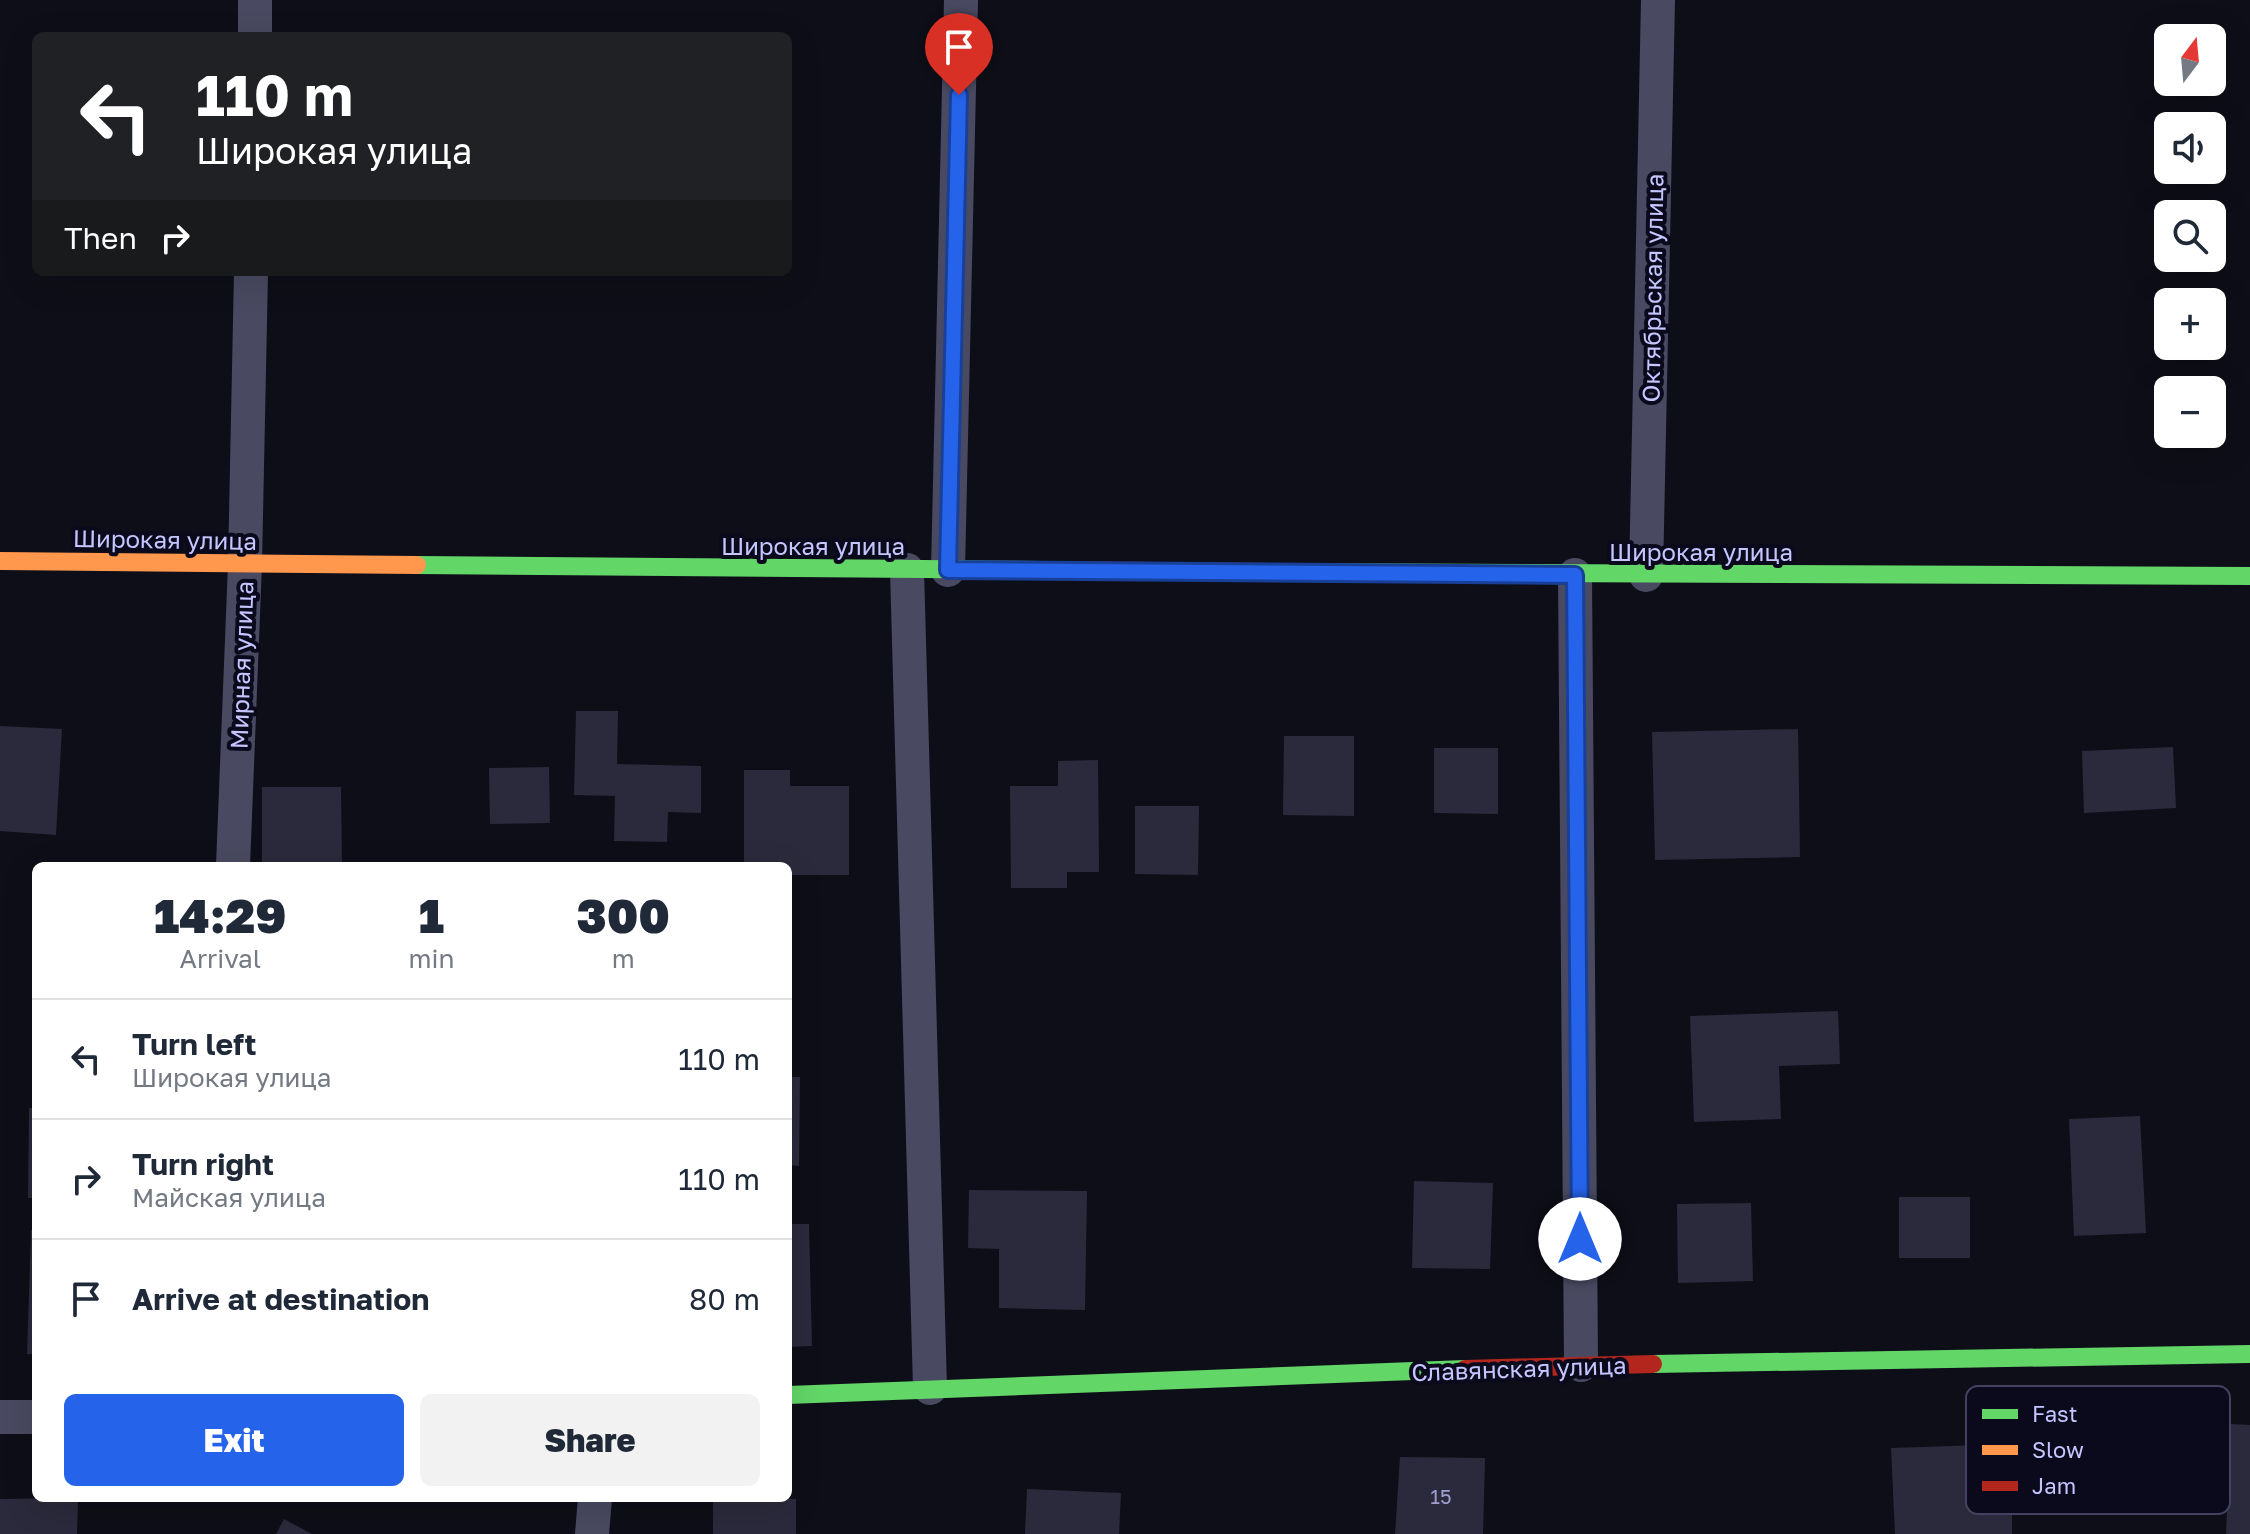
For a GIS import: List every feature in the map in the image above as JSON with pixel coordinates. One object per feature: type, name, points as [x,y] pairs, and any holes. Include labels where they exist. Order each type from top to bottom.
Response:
[{"type":"street","points":[[255,0],[255,32]]},
{"type":"street","points":[[948,570],[961,0]]},
{"type":"street","name":"Октябрьская улица","points":[[1646,575],[1658,0]]},
{"type":"street","name":"Мирная улица","points":[[233,862],[245,564],[251,276]]},
{"type":"street","name":"Широкая улица","points":[[0,561],[1575,575],[2250,576]]},
{"type":"street","points":[[907,570],[930,1388]]},
{"type":"street","points":[[1575,575],[1581,1365]]},
{"type":"street","name":"Славянская улица","points":[[792,1395],[1581,1365],[2250,1354]]},
{"type":"street","points":[[0,1417],[32,1417]]},
{"type":"street","points":[[592,1534],[595,1502]]},
{"type":"building","points":[[576,711],[618,711],[617,764],[701,766],[701,813],[668,812],[667,842],[614,841],[615,796],[574,795]]},
{"type":"building","points":[[0,726],[62,729],[56,835],[0,831]]},
{"type":"building","points":[[1798,729],[1800,857],[1655,860],[1652,732]]},
{"type":"building","points":[[1284,736],[1354,736],[1354,816],[1283,815]]},
{"type":"building","points":[[2173,747],[2176,808],[2084,813],[2082,751]]},
{"type":"building","points":[[1434,748],[1498,748],[1498,814],[1434,813]]},
{"type":"building","points":[[1098,760],[1099,872],[1067,872],[1067,888],[1011,888],[1010,786],[1058,786],[1058,761]]},
{"type":"building","points":[[549,767],[550,823],[490,824],[489,768]]},
{"type":"building","points":[[744,770],[790,770],[790,786],[849,786],[849,875],[792,875],[792,862],[744,862]]},
{"type":"building","points":[[262,787],[341,787],[342,862],[262,862]]},
{"type":"building","points":[[1135,806],[1199,806],[1198,875],[1135,874]]},
{"type":"building","points":[[1838,1011],[1840,1064],[1779,1066],[1781,1119],[1694,1122],[1690,1016]]},
{"type":"building","points":[[792,1077],[800,1077],[799,1166],[792,1165]]},
{"type":"building","points":[[29,1108],[32,1108],[32,1198],[28,1198]]},
{"type":"building","points":[[2140,1116],[2146,1233],[2074,1236],[2069,1119]]},
{"type":"building","points":[[1414,1181],[1493,1183],[1490,1269],[1412,1268]]},
{"type":"building","points":[[969,1190],[1087,1191],[1085,1310],[999,1308],[999,1249],[968,1248]]},
{"type":"building","points":[[1899,1197],[1970,1197],[1970,1258],[1899,1258]]},
{"type":"building","points":[[1751,1203],[1753,1281],[1678,1283],[1677,1204]]},
{"type":"building","points":[[792,1224],[809,1224],[812,1346],[792,1347]]},
{"type":"building","points":[[31,1230],[32,1230],[32,1354],[27,1354]]},
{"type":"building","points":[[2231,1424],[2250,1425],[2250,1534],[2226,1534],[2227,1514],[2230,1514]]},
{"type":"building","points":[[1966,1446],[1966,1514],[2012,1514],[2012,1534],[1895,1534],[1891,1448]]},
{"type":"building","points":[[1400,1457],[1485,1458],[1483,1534],[1395,1534]]},
{"type":"building","points":[[1027,1489],[1121,1493],[1119,1534],[1025,1534]]},
{"type":"building","points":[[0,1499],[78,1502],[77,1534],[0,1534]]},
{"type":"building","points":[[792,1499],[796,1499],[796,1534],[713,1534],[713,1502],[792,1502]]},
{"type":"building","points":[[284,1519],[312,1534],[276,1534]]},
{"type":"traffic: fast","points":[[417,565],[1042,570]]},
{"type":"traffic: fast","points":[[1281,572],[2250,576]]},
{"type":"traffic: fast","points":[[1653,1364],[2250,1354]]},
{"type":"traffic: fast","points":[[792,1395],[1465,1369]]},
{"type":"traffic: slow","points":[[0,561],[417,565]]},
{"type":"traffic: jam","points":[[1042,570],[1281,572]]},
{"type":"traffic: jam","points":[[1465,1369],[1653,1364]]},
{"type":"route","points":[[959,95],[948,570],[1575,575],[1580,1239]]}]
